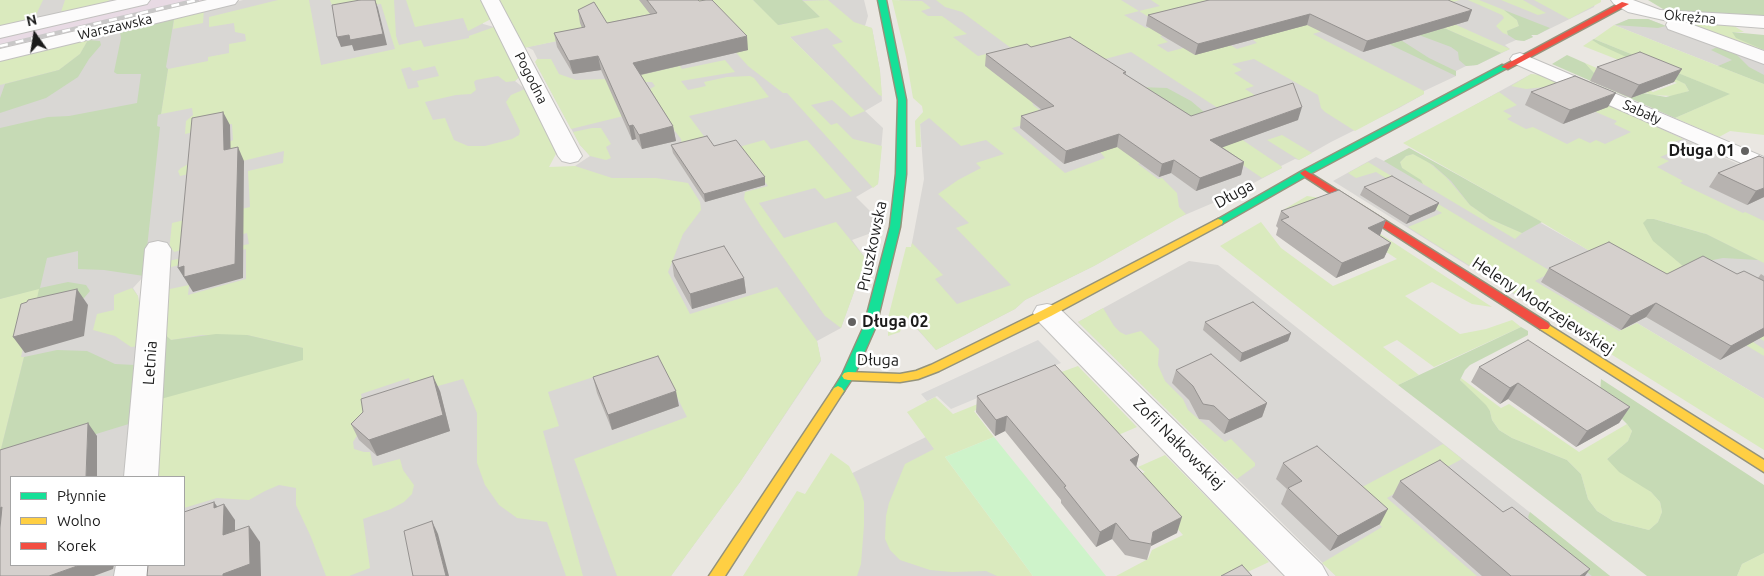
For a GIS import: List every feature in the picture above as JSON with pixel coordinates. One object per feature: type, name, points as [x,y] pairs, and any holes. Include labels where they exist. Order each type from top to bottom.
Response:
[{"type":"street","name":"Warszawska","points":[[0,32],[141,0]]},
{"type":"street","name":"Warszawska","points":[[0,54],[229,0]]},
{"type":"street","name":"Pogodna","points":[[490,0],[570,156]]},
{"type":"street","name":"Pruszkowska","points":[[716,576],[848,376],[870,326],[889,256],[900,194],[902,100],[882,0]]},
{"type":"street","name":"Długa","points":[[848,376],[900,378],[918,375],[1047,313],[1192,237],[1305,173],[1520,59],[1622,2]]},
{"type":"street","name":"Okrężna","points":[[1622,2],[1659,15],[1764,22]]},
{"type":"street","points":[[1659,15],[1678,26],[1764,58]]},
{"type":"street","name":"Sabały","points":[[1520,59],[1764,166]]},
{"type":"street","name":"Heleny Modrzejewskiej","points":[[1305,173],[1764,467]]},
{"type":"street","name":"Letnia","points":[[141,476],[158,249]]},
{"type":"street","name":"Zofii Nałkowskiej","points":[[1047,313],[1309,576]]},
{"type":"shaded area","points":[[0,0],[118,0],[25,21]]},
{"type":"shaded area","points":[[152,0],[220,0],[0,52],[0,35]]},
{"type":"shaded area","points":[[243,0],[480,0],[483,24],[494,27],[519,77],[515,81],[525,89],[548,167],[596,208],[575,166],[590,156],[580,145],[536,64],[538,60],[533,50],[527,47],[624,27],[604,0],[834,81],[753,0],[864,0],[868,16],[865,26],[872,28],[880,71],[882,101],[865,111],[883,128],[878,184],[856,197],[875,216],[874,232],[852,240],[866,259],[841,328],[817,341],[821,361],[740,482],[671,576],[148,576],[185,566],[185,476],[153,476],[157,400],[144,276],[133,288],[138,296],[141,328],[127,476],[10,476],[10,566],[120,566],[119,576],[0,576],[0,59],[15,58]]},
{"type":"shaded area","points":[[899,0],[1596,0],[1594,7],[1537,35],[1531,35],[1533,37],[1524,41],[1516,40],[1505,45],[1510,49],[1477,65],[1466,66],[1456,71],[1456,76],[1424,91],[1424,94],[1399,108],[1299,160],[1295,159],[1281,166],[1282,168],[1227,197],[1180,217],[1094,266],[1025,300],[1015,309],[936,350],[906,317],[911,248],[924,179],[920,124],[929,117]]},
{"type":"shaded area","points":[[1629,19],[1648,19],[1764,63],[1764,84],[1614,25]]},
{"type":"shaded area","points":[[1531,74],[1572,88],[1764,176],[1764,399],[1637,323],[1615,333],[1561,324],[1333,181],[1376,157],[1384,161],[1409,148],[1590,251],[1705,234],[1464,111]]},
{"type":"shaded area","points":[[1189,261],[1218,265],[1610,576],[1336,576],[1078,322]]},
{"type":"shaded area","points":[[1038,340],[1061,363],[951,409],[937,396],[927,401],[921,394]]},
{"type":"shaded area","points":[[926,437],[1026,576],[794,576],[832,483]]},
{"type":"green space","points":[[0,0],[43,0],[35,17],[0,27]]},
{"type":"green space","points":[[65,0],[109,0],[108,2],[61,12]]},
{"type":"green space","points":[[278,0],[309,0],[321,65],[395,49],[381,4],[355,7],[332,5],[330,0],[394,0],[396,36],[399,45],[421,40],[424,47],[469,38],[469,36],[494,27],[519,77],[515,81],[506,82],[498,76],[476,80],[474,82],[476,90],[471,94],[456,95],[425,102],[433,120],[445,118],[454,140],[468,146],[485,146],[512,139],[519,135],[520,131],[506,102],[511,95],[525,89],[557,152],[549,167],[575,166],[612,178],[656,178],[688,183],[700,202],[701,210],[683,234],[668,272],[690,314],[777,287],[817,341],[821,360],[740,482],[671,576],[617,576],[574,459],[687,417],[661,365],[630,365],[548,392],[559,426],[543,431],[583,576],[566,576],[547,522],[517,518],[499,505],[485,485],[477,463],[477,413],[463,379],[413,393],[409,378],[361,394],[367,426],[358,434],[353,442],[354,449],[370,452],[373,466],[400,459],[403,470],[414,485],[412,494],[404,502],[363,519],[370,568],[349,576],[326,576],[296,505],[296,488],[279,485],[249,500],[217,498],[185,508],[185,476],[153,476],[157,400],[303,348],[247,335],[202,335],[171,340],[162,332],[165,290],[189,285],[188,295],[246,279],[246,249],[167,268],[168,261],[249,244],[247,233],[174,252],[173,250],[169,251],[172,223],[250,207],[248,171],[283,163],[284,151],[180,176],[178,171],[181,168],[233,140],[232,124],[185,134],[186,121],[193,115],[192,108],[161,114],[168,69],[208,61],[208,57],[229,53],[229,44],[246,41],[245,34],[235,32],[234,23],[209,27],[209,17]],"holes":[[[435,66],[439,76],[417,81],[419,87],[408,89],[401,69],[410,67],[413,71]]]},
{"type":"green space","points":[[406,0],[482,0],[491,19],[468,31],[463,18],[415,27]]},
{"type":"green space","points":[[498,0],[753,0],[779,25],[819,16],[803,1],[828,0],[854,22],[872,28],[880,71],[882,96],[832,45],[843,42],[827,28],[790,37],[865,111],[851,117],[832,100],[811,105],[831,125],[837,123],[853,139],[882,146],[878,184],[873,188],[787,93],[783,93],[748,66],[722,37],[677,62],[682,69],[725,60],[735,72],[681,81],[688,90],[706,86],[704,82],[727,77],[750,76],[754,78],[769,97],[689,116],[709,143],[682,145],[681,139],[662,114],[648,110],[571,129],[535,62],[537,59],[551,59],[559,74],[576,80],[607,79],[641,89],[650,89],[655,86],[652,82],[643,82],[624,27],[524,48]]},
{"type":"green space","points":[[753,0],[802,0],[820,17],[778,25]]},
{"type":"green space","points":[[892,0],[922,1],[931,8],[921,11],[928,16],[942,16],[967,34],[953,37],[978,56],[1011,48],[962,12],[945,7],[936,0],[1121,0],[1139,11],[1160,6],[1151,0],[1298,0],[1346,23],[1313,34],[1424,91],[1424,94],[1355,131],[1325,112],[1321,108],[1318,95],[1254,59],[1232,64],[1242,70],[1234,73],[1254,86],[1245,89],[1263,100],[1224,112],[1131,52],[1079,66],[1216,122],[1282,168],[1262,178],[1200,136],[1158,158],[1138,164],[1158,179],[1162,178],[1177,193],[1179,207],[1186,214],[1094,266],[1025,300],[1015,309],[936,350],[907,317],[898,321],[902,325],[900,332],[888,336],[888,318],[906,247],[911,247],[912,243],[943,275],[935,279],[957,304],[1011,285],[956,228],[969,223],[938,194],[958,180],[981,168],[976,163],[1004,154],[986,140],[961,146],[929,118],[920,124],[921,147],[916,147],[915,121],[923,112],[922,106],[913,98],[906,57]],"holes":[[[1139,11],[1160,24],[1146,28],[1124,15]],[[1206,31],[1252,39],[1257,43],[1237,49]],[[1174,33],[1195,45],[1168,52],[1157,45],[1168,42],[1160,36]],[[1026,54],[998,76],[985,65]],[[1032,101],[1105,158],[1065,173],[1012,128],[1040,120],[1069,133],[1033,105]]]},
{"type":"green space","points":[[1380,0],[1501,53],[1477,65],[1466,66],[1459,60],[1458,52],[1451,47],[1392,25]]},
{"type":"green space","points":[[1417,0],[1460,0],[1423,10],[1510,49],[1501,53],[1394,6]]},
{"type":"green space","points":[[1468,0],[1479,0],[1504,10],[1517,20],[1519,26],[1507,31],[1508,35],[1503,33],[1496,26],[1504,18],[1502,15]]},
{"type":"green space","points":[[1501,0],[1523,0],[1546,13],[1538,15]]},
{"type":"green space","points":[[1534,0],[1601,0],[1601,2],[1569,19]]},
{"type":"green space","points":[[1648,0],[1764,0],[1764,17],[1677,12],[1663,9]]},
{"type":"green space","points":[[204,9],[203,23],[173,29],[174,19],[120,32],[122,28]]},
{"type":"green space","points":[[1504,10],[1550,28],[1537,35],[1531,35],[1533,37],[1524,41],[1516,40],[1508,35],[1507,31],[1519,26],[1517,20]]},
{"type":"green space","points":[[1328,15],[1382,28],[1429,58],[1456,71],[1456,76]]},
{"type":"green space","points":[[174,19],[161,114],[158,115],[157,126],[160,127],[144,276],[104,270],[78,269],[78,251],[47,258],[40,288],[68,282],[86,285],[90,291],[84,298],[59,305],[33,317],[39,289],[0,299],[0,128],[48,117],[69,116],[137,103],[141,74],[117,74],[114,72],[121,38],[120,32]]},
{"type":"green space","points":[[1629,19],[1648,19],[1666,26],[1658,28],[1615,25]]},
{"type":"green space","points":[[1689,23],[1734,26],[1744,32],[1732,32],[1764,50],[1764,54],[1690,26]]},
{"type":"green space","points":[[1614,25],[1764,84],[1764,135],[1730,131],[1719,137],[1675,118],[1729,94],[1594,39]]},
{"type":"green space","points":[[1732,32],[1764,35],[1764,50],[1736,38]]},
{"type":"green space","points":[[93,35],[94,39],[88,40],[80,54],[59,70],[0,85],[0,57]]},
{"type":"green space","points":[[1594,39],[1730,94],[1675,118],[1552,64],[1567,55],[1585,63],[1595,74],[1643,93],[1666,97],[1689,91],[1685,84],[1600,45],[1592,40]]},
{"type":"green space","points":[[88,40],[100,41],[101,45],[89,59],[78,77],[46,98],[0,113],[0,98],[5,84],[59,70],[80,54]]},
{"type":"green space","points":[[1592,40],[1671,76],[1685,84],[1689,91],[1673,96],[1652,95],[1595,74],[1585,63],[1653,92],[1677,83],[1583,46]]},
{"type":"green space","points":[[1719,46],[1734,52],[1749,67],[1764,75],[1764,84],[1718,66],[1732,60],[1711,50]]},
{"type":"green space","points":[[1531,74],[1542,75],[1563,85],[1526,89],[1511,86]]},
{"type":"green space","points":[[1138,87],[1167,88],[1191,101],[1216,122],[1188,116]]},
{"type":"green space","points":[[1499,92],[1517,105],[1503,111],[1512,116],[1507,119],[1526,129],[1533,127],[1567,144],[1579,138],[1590,143],[1596,140],[1605,144],[1631,132],[1614,124],[1617,121],[1584,107],[1597,100],[1683,139],[1671,143],[1672,152],[1660,157],[1669,161],[1657,167],[1683,181],[1680,183],[1764,221],[1764,263],[1706,234],[1654,219],[1676,260],[1764,335],[1764,341],[1757,337],[1745,337],[1764,349],[1764,356],[1543,223],[1403,143]]},
{"type":"green space","points":[[601,128],[611,144],[606,147],[611,158],[606,160],[590,156],[580,145],[573,132]]},
{"type":"green space","points":[[1282,135],[1312,153],[1299,160],[1267,140]]},
{"type":"green space","points":[[764,140],[771,149],[807,140],[852,191],[825,199],[815,188],[759,203],[784,238],[836,222],[866,259],[841,328],[825,316],[744,199],[745,192],[768,186],[739,147]]},
{"type":"green space","points":[[1409,148],[1542,222],[1522,233],[1490,219],[1470,205],[1451,181],[1433,165],[1413,154],[1406,156],[1400,162],[1402,168],[1421,180],[1423,184],[1384,161]]},
{"type":"green space","points":[[1413,154],[1427,161],[1446,177],[1470,205],[1490,219],[1522,233],[1515,239],[1423,184],[1402,168],[1400,162],[1406,156]]},
{"type":"green space","points":[[1368,162],[1552,272],[1535,281],[1619,331],[1637,323],[1764,399],[1764,450],[1408,227],[1442,213],[1376,172],[1356,178],[1348,173]]},
{"type":"green space","points":[[1307,196],[1327,199],[1492,307],[1472,304],[1432,282],[1405,296],[1460,334],[1486,329],[1512,320],[1521,327],[1434,367],[1397,340],[1383,347],[1419,375],[1398,385],[1220,246],[1261,222],[1281,248],[1333,286],[1397,259],[1318,207],[1293,216],[1283,210]]},
{"type":"green space","points":[[1647,219],[1654,219],[1706,234],[1758,260],[1723,258],[1683,266],[1653,241],[1643,223]]},
{"type":"green space","points":[[40,288],[33,317],[29,322],[21,357],[24,357],[0,453],[0,299]]},
{"type":"green space","points":[[132,288],[138,296],[141,315],[139,346],[131,347],[115,336],[93,330],[97,314],[114,310],[114,295]]},
{"type":"green space","points":[[1103,308],[1120,332],[1126,335],[1141,331],[1159,349],[1158,365],[1165,381],[1183,399],[1188,410],[1225,442],[1231,439],[1255,463],[1255,466],[1237,479],[1078,322]]},
{"type":"green space","points":[[1521,327],[1528,331],[1528,335],[1470,365],[1460,380],[1486,405],[1492,420],[1499,430],[1512,438],[1567,460],[1581,474],[1588,499],[1597,511],[1613,521],[1649,530],[1658,522],[1662,512],[1660,502],[1651,492],[1619,472],[1607,459],[1628,441],[1632,431],[1600,393],[1601,379],[1764,485],[1764,553],[1742,564],[1737,576],[1647,576],[1398,385]]},
{"type":"green space","points":[[162,332],[171,340],[216,334],[247,335],[303,348],[303,360],[157,400]]},
{"type":"green space","points":[[57,350],[87,351],[115,364],[135,365],[132,423],[44,450],[0,453],[24,357]]},
{"type":"green space","points":[[1078,366],[1137,427],[1109,439],[1012,390]]},
{"type":"green space","points":[[1461,378],[1501,408],[1509,404],[1579,452],[1627,424],[1632,431],[1628,441],[1607,459],[1651,492],[1660,502],[1662,512],[1658,522],[1649,530],[1613,521],[1597,511],[1588,499],[1581,474],[1567,460],[1512,438],[1499,430],[1492,420],[1490,411],[1460,380]]},
{"type":"green space","points":[[1005,393],[1009,396],[974,411],[994,437],[945,457],[1033,576],[997,576],[986,571],[952,572],[930,570],[900,560],[890,550],[885,539],[886,516],[889,503],[905,464],[934,449],[907,412],[935,397],[953,414]]},
{"type":"green space","points":[[994,437],[1106,576],[1033,576],[945,457]]},
{"type":"green space","points":[[1443,444],[1462,459],[1432,475],[1429,473],[1387,498],[1477,576],[1336,576],[1322,563],[1382,527],[1349,494]]},
{"type":"green space","points":[[831,453],[849,466],[859,486],[864,502],[861,564],[857,576],[743,576],[797,491],[805,494]]},
{"type":"green space","points":[[1165,455],[1269,562],[1239,576],[1116,576],[1148,559],[1152,550],[1183,535],[1132,478],[1145,472],[1138,467]]},
{"type":"green space","points":[[1530,512],[1610,576],[1592,576],[1569,558],[1531,522],[1528,517]]},
{"type":"green space","points":[[1764,553],[1764,576],[1737,576],[1742,564]]},
{"type":"building","points":[[360,0],[375,0],[383,34],[350,40],[349,35],[337,37],[332,5]]},
{"type":"building","points":[[647,0],[712,0],[747,36],[633,63],[673,126],[639,135],[633,125],[629,126],[598,56],[569,61],[554,33],[585,27],[578,10],[594,2],[607,23],[657,13]]},
{"type":"building","points":[[1209,0],[1448,0],[1472,10],[1367,41],[1310,14],[1198,44],[1148,15]]},
{"type":"building","points":[[1070,37],[1191,116],[1293,83],[1302,107],[1210,140],[1244,162],[1200,178],[1174,160],[1162,164],[1119,134],[1066,151],[1021,116],[1054,106],[986,54],[1027,44],[1031,47]]},
{"type":"building","points":[[1640,52],[1682,69],[1639,85],[1597,67]]},
{"type":"building","points":[[1575,76],[1616,93],[1570,110],[1531,92]]},
{"type":"building","points":[[223,112],[224,150],[238,147],[235,264],[184,277],[184,266],[178,268],[192,118]]},
{"type":"building","points":[[707,136],[714,146],[736,140],[765,177],[704,194],[671,145]]},
{"type":"building","points":[[1759,156],[1764,158],[1764,188],[1756,191],[1718,173]]},
{"type":"building","points":[[1392,176],[1439,203],[1410,216],[1364,187]]},
{"type":"building","points":[[1339,190],[1386,220],[1368,228],[1391,243],[1342,263],[1281,220],[1289,217],[1281,211]]},
{"type":"building","points":[[1609,242],[1667,274],[1703,256],[1737,274],[1744,271],[1764,281],[1764,328],[1731,346],[1656,303],[1631,316],[1549,268]]},
{"type":"building","points":[[724,246],[744,278],[690,294],[672,261]]},
{"type":"building","points":[[77,289],[73,321],[13,337],[21,304],[28,300]]},
{"type":"building","points":[[1253,302],[1291,333],[1242,353],[1205,322]]},
{"type":"building","points":[[1528,340],[1630,407],[1587,431],[1518,383],[1510,388],[1479,367]]},
{"type":"building","points":[[1211,354],[1267,403],[1229,420],[1214,406],[1203,404],[1193,386],[1176,370]]},
{"type":"building","points":[[658,356],[676,391],[608,415],[593,377]]},
{"type":"building","points":[[1055,365],[1139,455],[1130,460],[1182,517],[1153,532],[1151,544],[1130,540],[1116,523],[1100,532],[1064,487],[1066,486],[1007,416],[996,420],[977,396]]},
{"type":"building","points":[[433,376],[443,415],[369,440],[351,424],[363,412],[361,399]]},
{"type":"building","points":[[88,423],[86,476],[10,476],[10,566],[77,566],[49,576],[0,576],[2,507],[0,508],[0,450]]},
{"type":"building","points":[[1317,446],[1388,509],[1338,536],[1288,488],[1302,481],[1283,463]]},
{"type":"building","points":[[1440,460],[1503,512],[1512,507],[1590,569],[1580,576],[1511,576],[1400,481]]},
{"type":"building","points":[[214,502],[214,508],[224,504],[223,535],[249,526],[250,564],[223,574],[223,576],[147,576],[148,566],[185,566],[185,512]]},
{"type":"building","points":[[432,521],[446,576],[413,576],[404,531]]},
{"type":"building","points":[[1242,565],[1252,576],[1221,576]]},
{"type":"railway","points":[[0,46],[197,0]]},
{"type":"traffic: fast","points":[[838,391],[848,376],[870,326],[895,227],[901,174],[902,100],[882,0]]},
{"type":"traffic: fast","points":[[1218,222],[1305,173],[1505,67]]},
{"type":"traffic: slow","points":[[848,376],[900,378],[918,375],[935,368],[1047,313],[1218,222]]},
{"type":"traffic: slow","points":[[1544,326],[1764,467]]},
{"type":"traffic: slow","points":[[717,576],[838,391]]},
{"type":"traffic: jam","points":[[1505,67],[1625,4]]},
{"type":"traffic: jam","points":[[1305,173],[1544,326]]},
{"type":"place","name":"Długa 01","points":[[1745,151]]},
{"type":"place","name":"Długa 02","points":[[852,322]]}]
